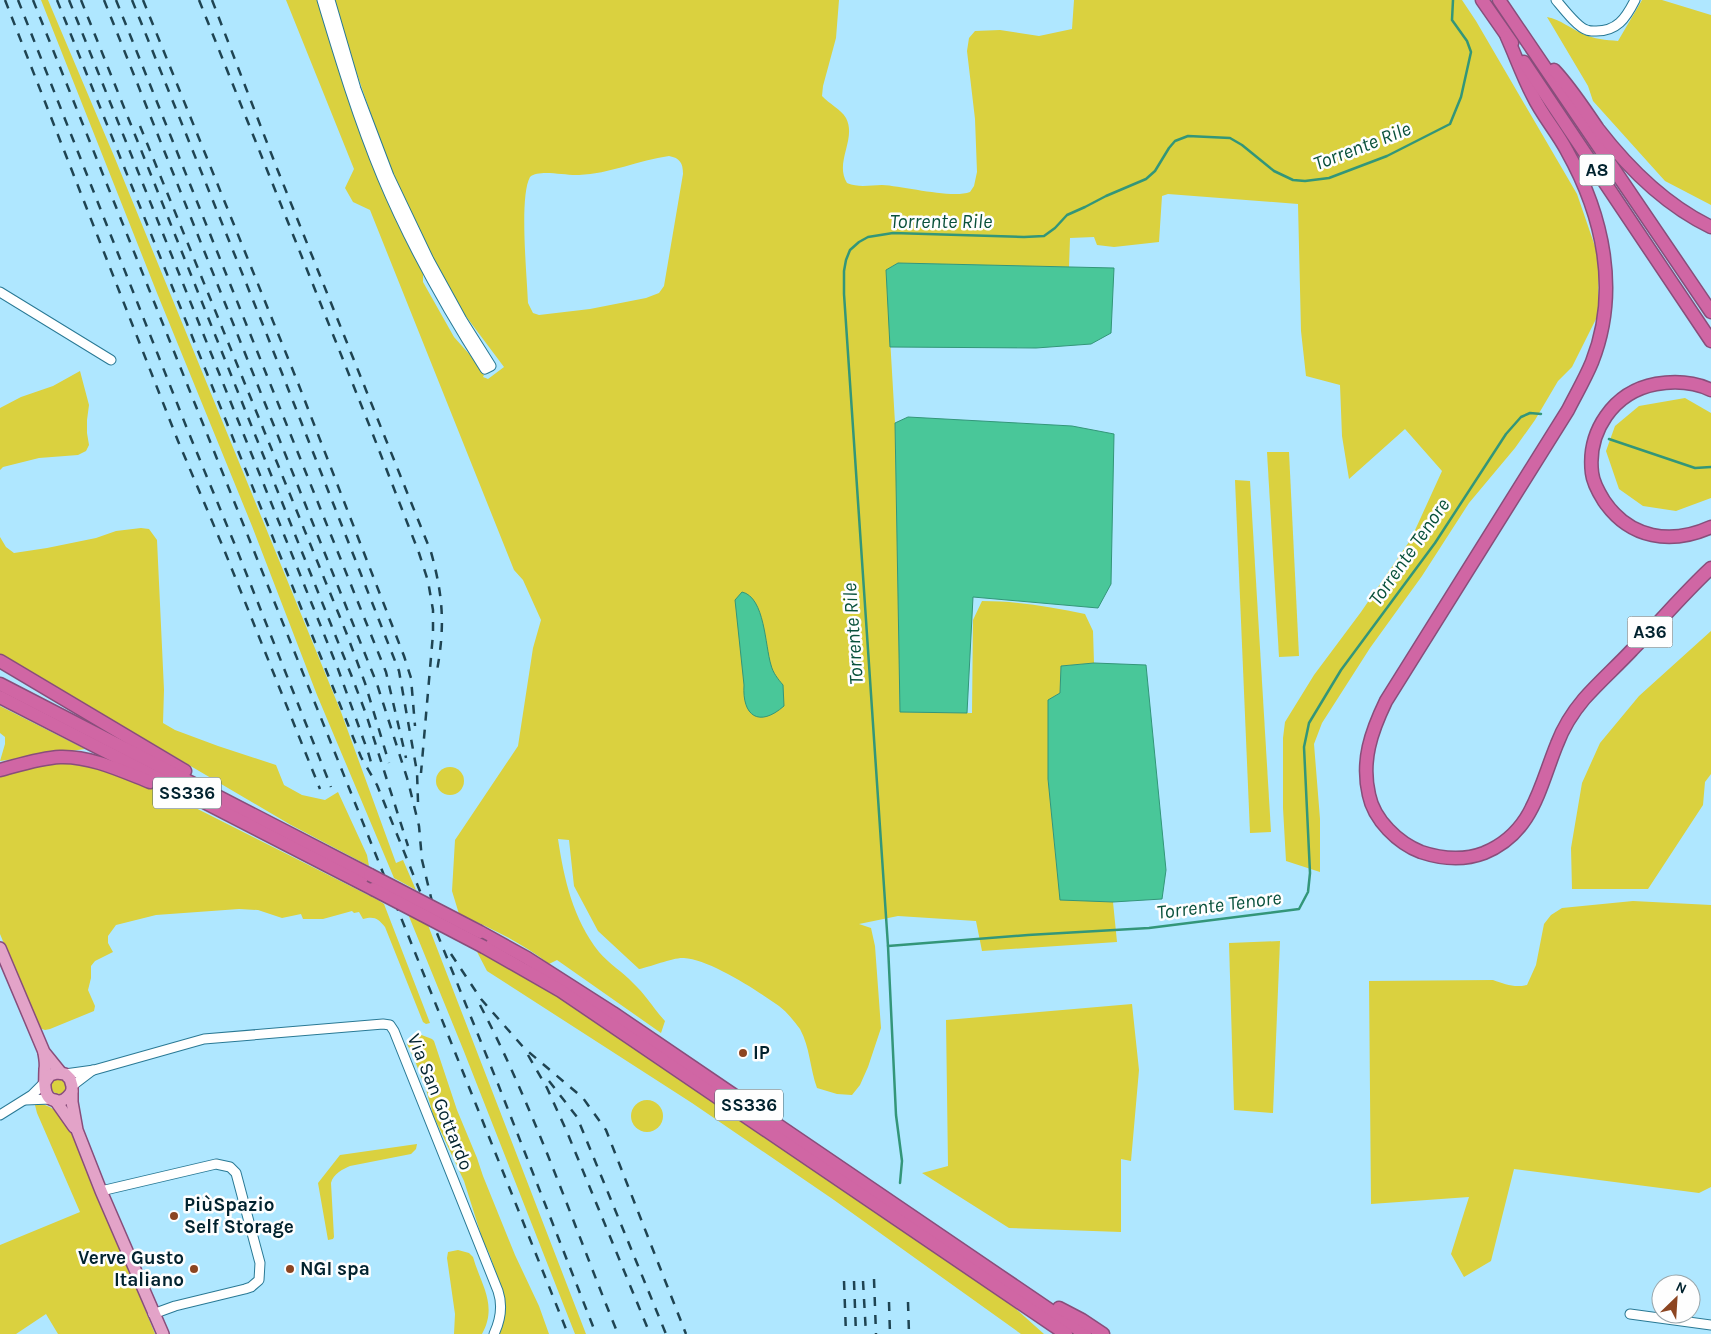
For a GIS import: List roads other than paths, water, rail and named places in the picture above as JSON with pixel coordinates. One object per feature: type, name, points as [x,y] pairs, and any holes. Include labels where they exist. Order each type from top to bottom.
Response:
[{"type":"highway","name":"A8","points":[[1482,0],[1711,341]]},
{"type":"highway","name":"A8","points":[[1499,0],[1711,312]]},
{"type":"highway","points":[[1519,30],[1566,83],[1599,129],[1633,169],[1655,191],[1678,208],[1711,227]]},
{"type":"highway","name":"A36","points":[[1507,37],[1533,98],[1567,151],[1583,182],[1594,212],[1603,245],[1605,264],[1606,283],[1602,323],[1592,361],[1568,410],[1386,701],[1375,722],[1367,749],[1366,781],[1370,802],[1383,824],[1398,838],[1417,850],[1433,856],[1448,858],[1476,856],[1492,850],[1504,842],[1523,824],[1536,802],[1557,742],[1585,698],[1711,568]]},
{"type":"highway","points":[[1711,390],[1687,383],[1669,382],[1647,386],[1629,394],[1613,406],[1594,438],[1592,474],[1602,497],[1610,509],[1622,522],[1633,529],[1656,536],[1677,537],[1697,534],[1711,527]]},
{"type":"highway","points":[[0,661],[185,771],[241,815]]},
{"type":"highway","name":"SS336","points":[[0,684],[374,889],[484,947],[569,996],[1009,1289],[1085,1334]]},
{"type":"highway","name":"SS336","points":[[0,697],[241,815],[370,875],[527,958],[583,992],[1009,1289],[1066,1334]]},
{"type":"highway","points":[[0,770],[61,757],[89,760],[241,815]]},
{"type":"highway","points":[[1009,1289],[1053,1334]]},
{"type":"highway","points":[[1009,1289],[1082,1320],[1103,1334]]},
{"type":"main road","points":[[0,948],[44,1052],[63,1074],[70,1079],[73,1112],[77,1130],[162,1334]]},
{"type":"main road","points":[[44,1052],[45,1092],[53,1099],[77,1130]]},
{"type":"main road","points":[[45,1082],[57,1072],[63,1074]]},
{"type":"main road","points":[[53,1099],[67,1098],[72,1089]]},
{"type":"street","points":[[322,0],[348,88],[383,179],[412,242],[458,326],[485,369],[491,366],[462,320],[429,260],[389,176],[356,89],[330,0]]},
{"type":"street","points":[[1556,0],[1564,11],[1586,30],[1603,31],[1614,28],[1628,13],[1635,0]]},
{"type":"street","points":[[0,292],[111,360]]},
{"type":"street","name":"Via San Gottardo","points":[[63,1074],[94,1070],[204,1039],[383,1024],[390,1025],[394,1030],[498,1291],[501,1310],[494,1334]]},
{"type":"street","name":"Via San Gottardo","points":[[72,1089],[94,1070]]},
{"type":"street","points":[[0,1115],[25,1100],[45,1082]]},
{"type":"street","points":[[25,1100],[53,1099]]},
{"type":"street","points":[[101,1191],[216,1164],[230,1167],[236,1173],[260,1263],[259,1280],[251,1287],[245,1289],[168,1307],[153,1314]]},
{"type":"street","points":[[1630,1314],[1711,1325]]},
{"type":"waterway","name":"Torrente Rile","points":[[900,1183],[902,1161],[896,1115],[888,946],[844,294],[844,271],[850,250],[868,237],[893,233],[1044,236],[1055,228],[1067,215],[1146,179],[1155,171],[1175,141],[1188,136],[1230,138],[1242,145],[1274,171],[1293,180],[1305,181],[1329,178],[1387,156],[1450,124],[1461,97],[1471,52],[1467,41],[1452,20],[1453,0]]},
{"type":"waterway","name":"Torrente Tenore","points":[[888,946],[1149,928],[1299,909],[1308,892],[1310,873],[1304,747],[1309,723],[1341,670],[1435,543],[1506,434],[1521,417],[1530,413],[1541,414]]},
{"type":"waterway","name":"Torrente Tenore","points":[[1609,439],[1695,468],[1711,467]]},
{"type":"railway","points":[[5,0],[178,441],[223,547],[320,789]]},
{"type":"railway","points":[[18,0],[331,787]]},
{"type":"railway","points":[[33,0],[568,1334]]},
{"type":"railway","points":[[57,0],[361,757],[377,785],[498,1084],[596,1334]]},
{"type":"railway","points":[[69,0],[338,669],[373,769]]},
{"type":"railway","points":[[81,0],[352,677],[366,714],[408,846]]},
{"type":"railway","points":[[104,0],[377,684],[408,781],[419,826],[422,860],[435,914]]},
{"type":"railway","points":[[116,0],[386,672],[406,758]]},
{"type":"railway","points":[[132,0],[265,330],[399,671],[417,772],[418,802]]},
{"type":"railway","points":[[143,0],[298,383],[404,656],[411,678],[415,726]]},
{"type":"railway","points":[[199,0],[370,427],[428,581],[433,610],[433,634],[421,773]]},
{"type":"railway","points":[[212,0],[276,166],[431,552],[439,585],[442,614],[441,643],[436,676]]},
{"type":"railway","points":[[140,126],[346,632],[365,683],[389,763]]},
{"type":"railway","points":[[451,954],[481,999],[524,1048],[583,1098],[606,1130],[686,1334]]},
{"type":"railway","points":[[480,1005],[536,1126],[618,1334]]},
{"type":"railway","points":[[528,1055],[547,1088],[567,1132],[650,1334]]},
{"type":"railway","points":[[549,1081],[577,1117],[666,1334]]},
{"type":"railway","points":[[874,1279],[876,1334]]},
{"type":"railway","points":[[844,1281],[846,1334]]},
{"type":"railway","points":[[854,1281],[856,1334]]},
{"type":"railway","points":[[863,1281],[866,1334]]},
{"type":"railway","points":[[889,1302],[890,1334]]},
{"type":"railway","points":[[908,1302],[909,1334]]},
{"type":"place","name":"IP","points":[[743,1053]]},
{"type":"place","name":"PiùSpazio Self Storage","points":[[174,1216]]},
{"type":"place","name":"Verve Gusto Italiano","points":[[194,1269]]},
{"type":"place","name":"NGI spa","points":[[290,1269]]}]
